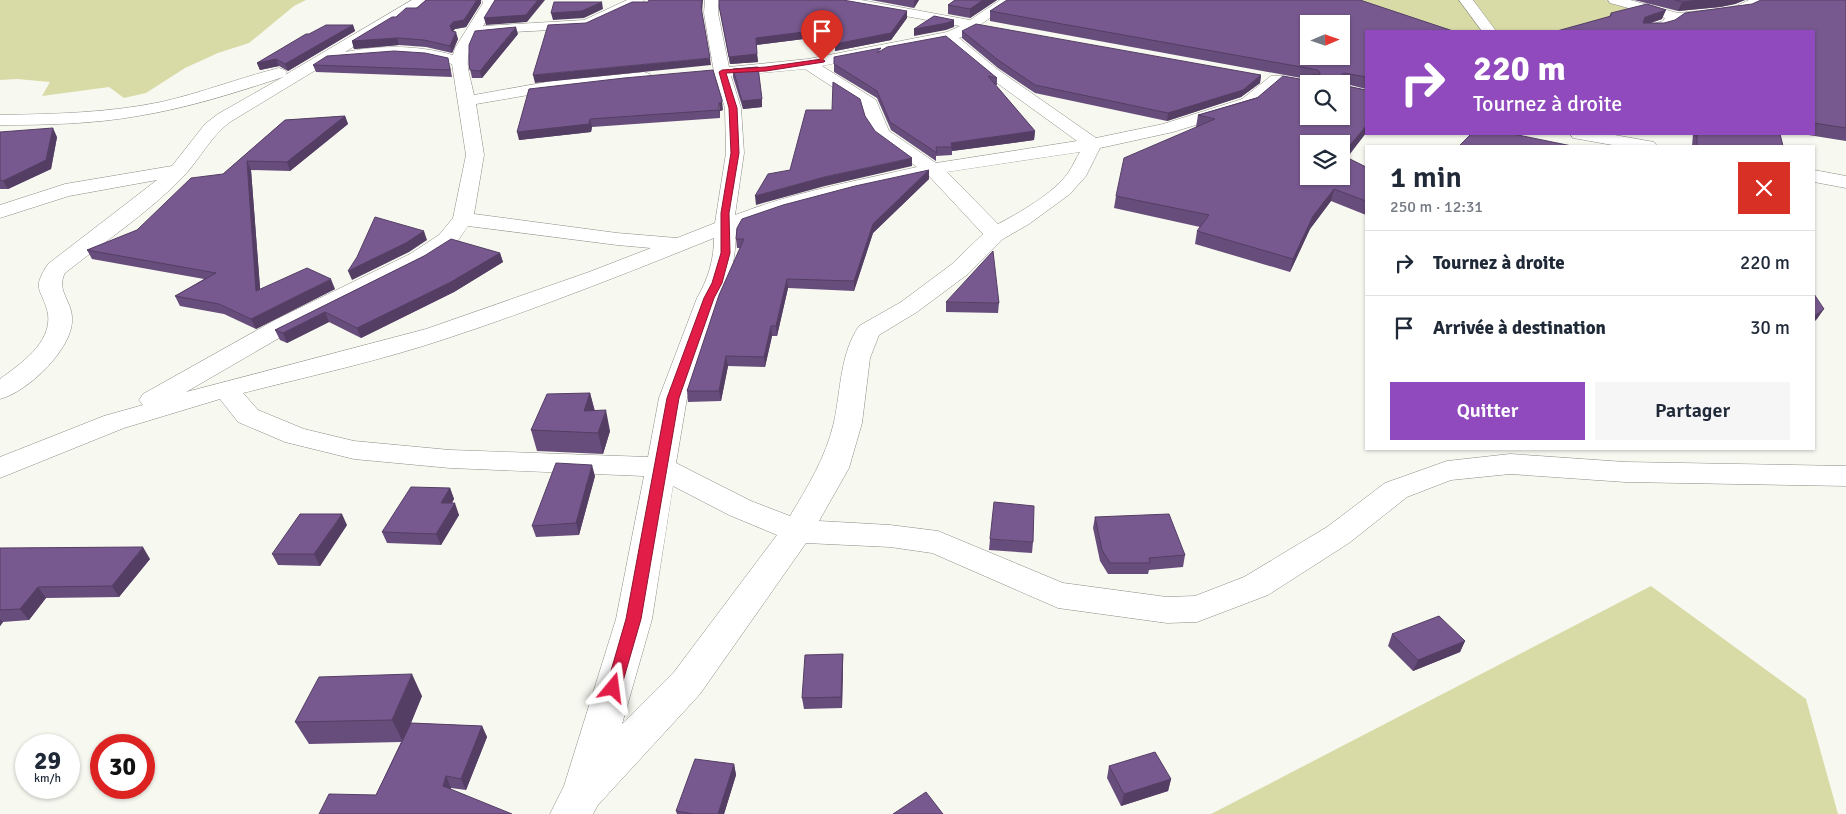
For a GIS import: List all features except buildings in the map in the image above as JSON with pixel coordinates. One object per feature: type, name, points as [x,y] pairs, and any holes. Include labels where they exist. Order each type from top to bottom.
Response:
[{"type":"street","points":[[0,391],[35,364],[50,347],[60,316],[49,289],[50,278],[56,269],[146,200],[178,171],[211,128],[224,118],[268,94],[364,33],[421,0]]},
{"type":"street","points":[[114,422],[284,325],[418,258],[447,240],[463,219],[475,155],[459,62],[464,33],[486,10],[490,3],[489,0]]},
{"type":"street","points":[[464,33],[588,24],[637,0]]},
{"type":"street","points":[[577,803],[634,619],[673,398],[709,298],[717,283],[725,253],[725,213],[735,153],[733,108],[716,72],[711,13],[712,0]]},
{"type":"street","points":[[839,0],[961,30],[1009,0]]},
{"type":"street","points":[[1466,0],[1488,30]]},
{"type":"street","points":[[1615,0],[1678,17]]},
{"type":"street","points":[[1650,30],[1668,24],[1671,20],[1678,17],[1722,12],[1750,6],[1758,0]]},
{"type":"street","points":[[716,72],[808,64],[961,30],[990,28]]},
{"type":"street","points":[[961,30],[964,53],[993,76],[1038,104],[1092,144]]},
{"type":"street","points":[[0,120],[93,116],[156,107],[216,93],[322,60],[430,40]]},
{"type":"street","points":[[378,51],[430,53],[459,62]]},
{"type":"street","points":[[808,64],[870,104],[882,134],[933,169],[995,234]]},
{"type":"street","points":[[467,100],[575,83],[656,76]]},
{"type":"street","points":[[0,468],[114,422],[226,389],[436,334],[597,277],[768,209],[815,196],[933,169],[1092,144],[1167,128],[1248,102],[1276,79]]},
{"type":"street","points":[[1585,135],[1642,145]]},
{"type":"street","points":[[577,803],[687,683],[797,531],[834,468],[848,423],[857,358],[868,332],[909,307],[960,269],[995,234],[1022,220],[1063,190],[1076,176],[1092,144]]},
{"type":"street","points":[[0,212],[38,196],[61,190],[178,171]]},
{"type":"street","points":[[1815,176],[1846,182]]},
{"type":"street","points":[[463,219],[617,239],[680,244]]},
{"type":"street","points":[[226,389],[248,416],[295,436],[354,450],[450,459],[660,467],[740,508],[797,531],[890,536],[938,542],[1058,595],[1167,610],[1197,609],[1256,586],[1338,535],[1396,490],[1447,471],[1510,464],[1625,472],[1846,476]]},
{"type":"green space","points":[[0,0],[306,0],[294,6],[249,43],[218,53],[185,68],[146,93],[124,98],[109,87],[42,96],[50,82],[17,79],[0,80]]},
{"type":"green space","points":[[1338,0],[1605,0],[1647,12],[1574,30],[1428,30]]},
{"type":"green space","points":[[1651,586],[1806,699],[1838,814],[1211,814]]},
{"type":"route","points":[[613,688],[634,619],[673,398],[709,298],[717,283],[725,253],[725,213],[729,179],[735,153],[733,108],[722,72],[766,69],[822,61]]}]
